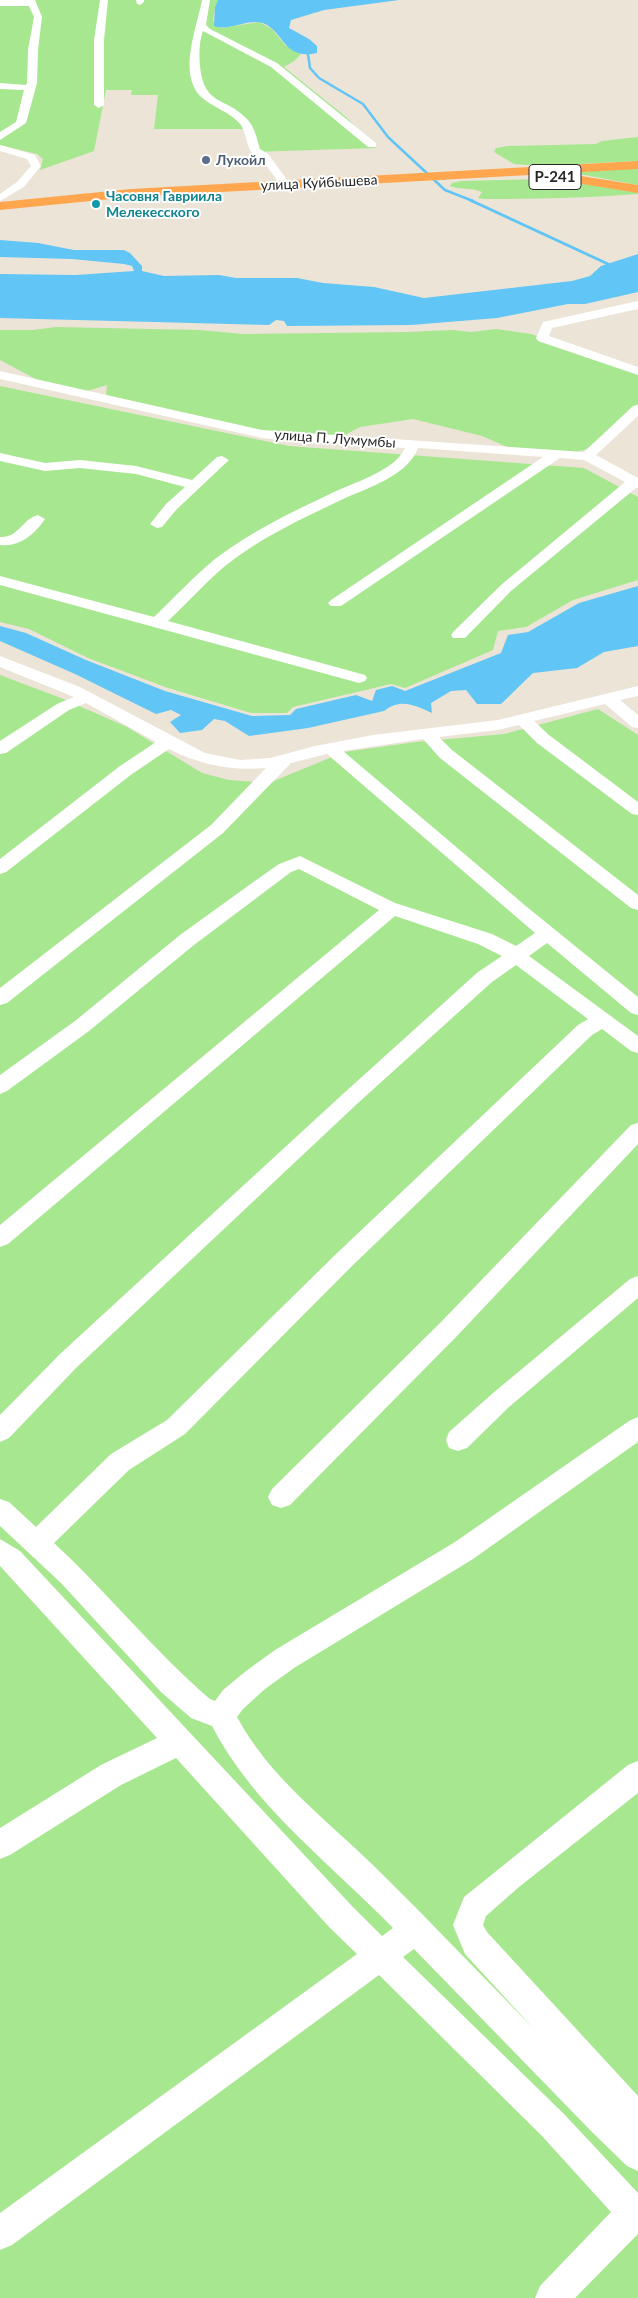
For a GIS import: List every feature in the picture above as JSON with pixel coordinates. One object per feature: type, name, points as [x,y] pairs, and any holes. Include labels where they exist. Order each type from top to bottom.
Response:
[{"type":"highway","name":"улица Куйбышева","points":[[1,202],[638,165]]},
{"type":"highway","name":"Р-241","points":[[466,176],[536,175],[569,178],[638,189]]},
{"type":"street","points":[[98,105],[100,40],[104,0]]},
{"type":"street","points":[[206,0],[202,24],[197,33],[195,57],[197,83],[204,94],[244,122],[248,127],[255,150],[268,160],[286,185]]},
{"type":"street","points":[[0,2],[32,1],[38,17],[33,50],[32,83],[29,88],[21,123],[0,137]]},
{"type":"street","points":[[202,24],[207,31],[274,65],[372,145]]},
{"type":"street","points":[[0,86],[29,88]]},
{"type":"street","points":[[0,148],[31,157],[36,166],[30,175],[1,202]]},
{"type":"street","points":[[638,305],[547,325],[542,338],[638,371]]},
{"type":"street","name":"улица П. Лумумбы","points":[[0,375],[262,434],[298,438],[587,456],[636,483]]},
{"type":"street","points":[[587,456],[638,409]]},
{"type":"street","points":[[158,622],[208,574],[236,551],[260,536],[385,473],[407,457],[413,444]]},
{"type":"street","points":[[336,603],[557,454]]},
{"type":"street","points":[[0,457],[45,467],[80,464],[136,470],[195,484]]},
{"type":"street","points":[[157,524],[171,507],[222,460]]},
{"type":"street","points":[[459,635],[506,588],[636,483]]},
{"type":"street","points":[[0,541],[13,541],[20,538],[38,520]]},
{"type":"street","points":[[0,580],[359,678]]},
{"type":"street","points":[[0,661],[88,698],[199,757],[224,763],[258,765],[373,740],[498,725],[638,690]]},
{"type":"street","points":[[0,749],[63,707],[88,698]]},
{"type":"street","points":[[608,698],[638,722]]},
{"type":"street","points":[[522,719],[543,739],[638,810]]},
{"type":"street","points":[[427,734],[453,760],[638,904]]},
{"type":"street","points":[[0,868],[126,770],[168,742]]},
{"type":"street","points":[[330,748],[547,934],[638,1008]]},
{"type":"street","points":[[0,998],[217,829],[285,759]]},
{"type":"street","points":[[0,1086],[82,1026],[187,940],[285,868],[300,862],[392,909],[485,939],[517,956],[638,1046]]},
{"type":"street","points":[[0,1238],[392,909]]},
{"type":"street","points":[[0,1431],[68,1362],[351,1098],[486,976],[547,934]]},
{"type":"street","points":[[36,1544],[120,1462],[176,1427],[343,1261],[585,1030],[602,1020]]},
{"type":"street","points":[[281,1496],[449,1329],[638,1131]]},
{"type":"street","points":[[458,1440],[501,1400],[638,1285]]},
{"type":"street","points":[[638,1428],[439,1567],[245,1687],[224,1706],[221,1716],[228,1732],[273,1789],[638,2155]]},
{"type":"street","points":[[0,1510],[70,1575],[171,1683],[201,1709],[221,1716]]},
{"type":"street","points":[[0,1551],[11,1559],[72,1623],[341,1918],[553,2125],[637,2214],[618,2228],[575,2276],[552,2298]]},
{"type":"street","points":[[0,1845],[120,1770],[156,1751],[181,1743]]},
{"type":"street","points":[[638,1776],[509,1877],[474,1908],[468,1924],[476,1943],[638,2120]]},
{"type":"street","points":[[0,2233],[415,1930]]},
{"type":"green space","points":[[0,0],[218,0],[213,21],[222,28],[259,22],[272,29],[285,45],[301,54],[284,67],[346,117],[376,148],[252,152],[244,129],[154,129],[158,95],[131,95],[132,90],[106,90],[94,151],[40,170],[43,159],[37,154],[0,145]]},
{"type":"green space","points":[[638,137],[638,161],[539,166],[514,164],[494,152],[496,148],[508,146],[596,144],[602,141]]},
{"type":"green space","points":[[638,168],[638,185],[579,174],[584,171]]},
{"type":"green space","points":[[545,179],[615,188],[638,192],[638,194],[484,199],[478,198],[482,192],[450,186],[452,183],[461,181]]},
{"type":"green space","points":[[56,327],[199,330],[243,334],[452,330],[471,332],[496,329],[531,334],[638,372],[638,404],[587,449],[573,453],[512,449],[482,436],[413,419],[360,427],[341,437],[263,432],[106,397],[107,385],[84,392],[45,384],[0,360],[0,330],[33,330]]},
{"type":"green space","points":[[0,386],[289,446],[584,468],[638,497],[638,580],[573,600],[526,627],[498,631],[493,650],[405,688],[391,684],[293,707],[287,713],[251,713],[168,688],[88,658],[29,629],[0,622]]},
{"type":"green space","points":[[0,675],[61,698],[127,727],[202,773],[229,780],[269,783],[344,752],[416,742],[504,734],[598,709],[638,735],[638,2298],[0,2298]]},
{"type":"water","points":[[218,0],[399,0],[324,10],[291,20],[289,28],[309,39],[317,46],[317,53],[306,54],[291,50],[272,28],[259,22],[226,27],[214,26],[215,7]]},
{"type":"water","points":[[0,240],[38,243],[74,250],[124,250],[130,253],[142,266],[142,271],[164,276],[219,275],[236,278],[297,278],[323,283],[374,287],[424,298],[572,281],[590,276],[601,266],[638,254],[638,292],[585,304],[568,304],[497,318],[411,325],[287,326],[284,321],[276,320],[269,325],[0,318],[0,274],[76,275],[134,271],[132,266],[124,264],[72,259],[0,257]]},
{"type":"water","points":[[638,586],[638,646],[604,652],[577,668],[533,673],[501,704],[477,704],[466,690],[451,691],[431,703],[432,713],[414,705],[402,704],[390,707],[384,711],[308,728],[249,736],[225,721],[214,719],[202,730],[180,733],[170,722],[181,715],[171,710],[156,714],[75,674],[0,641],[0,626],[26,633],[86,660],[165,691],[252,716],[290,715],[296,709],[356,695],[372,701],[376,690],[392,686],[405,691],[501,653],[508,635],[528,632],[579,603]]},
{"type":"waterway","points":[[304,50],[308,54],[310,68],[319,78],[363,104],[388,137],[445,190],[473,201]]},
{"type":"waterway","points":[[470,200],[608,264]]},
{"type":"place","name":"Лукойл","points":[[206,160]]},
{"type":"place","name":"Часовня Гавриила Мелекесского","points":[[96,204]]}]
